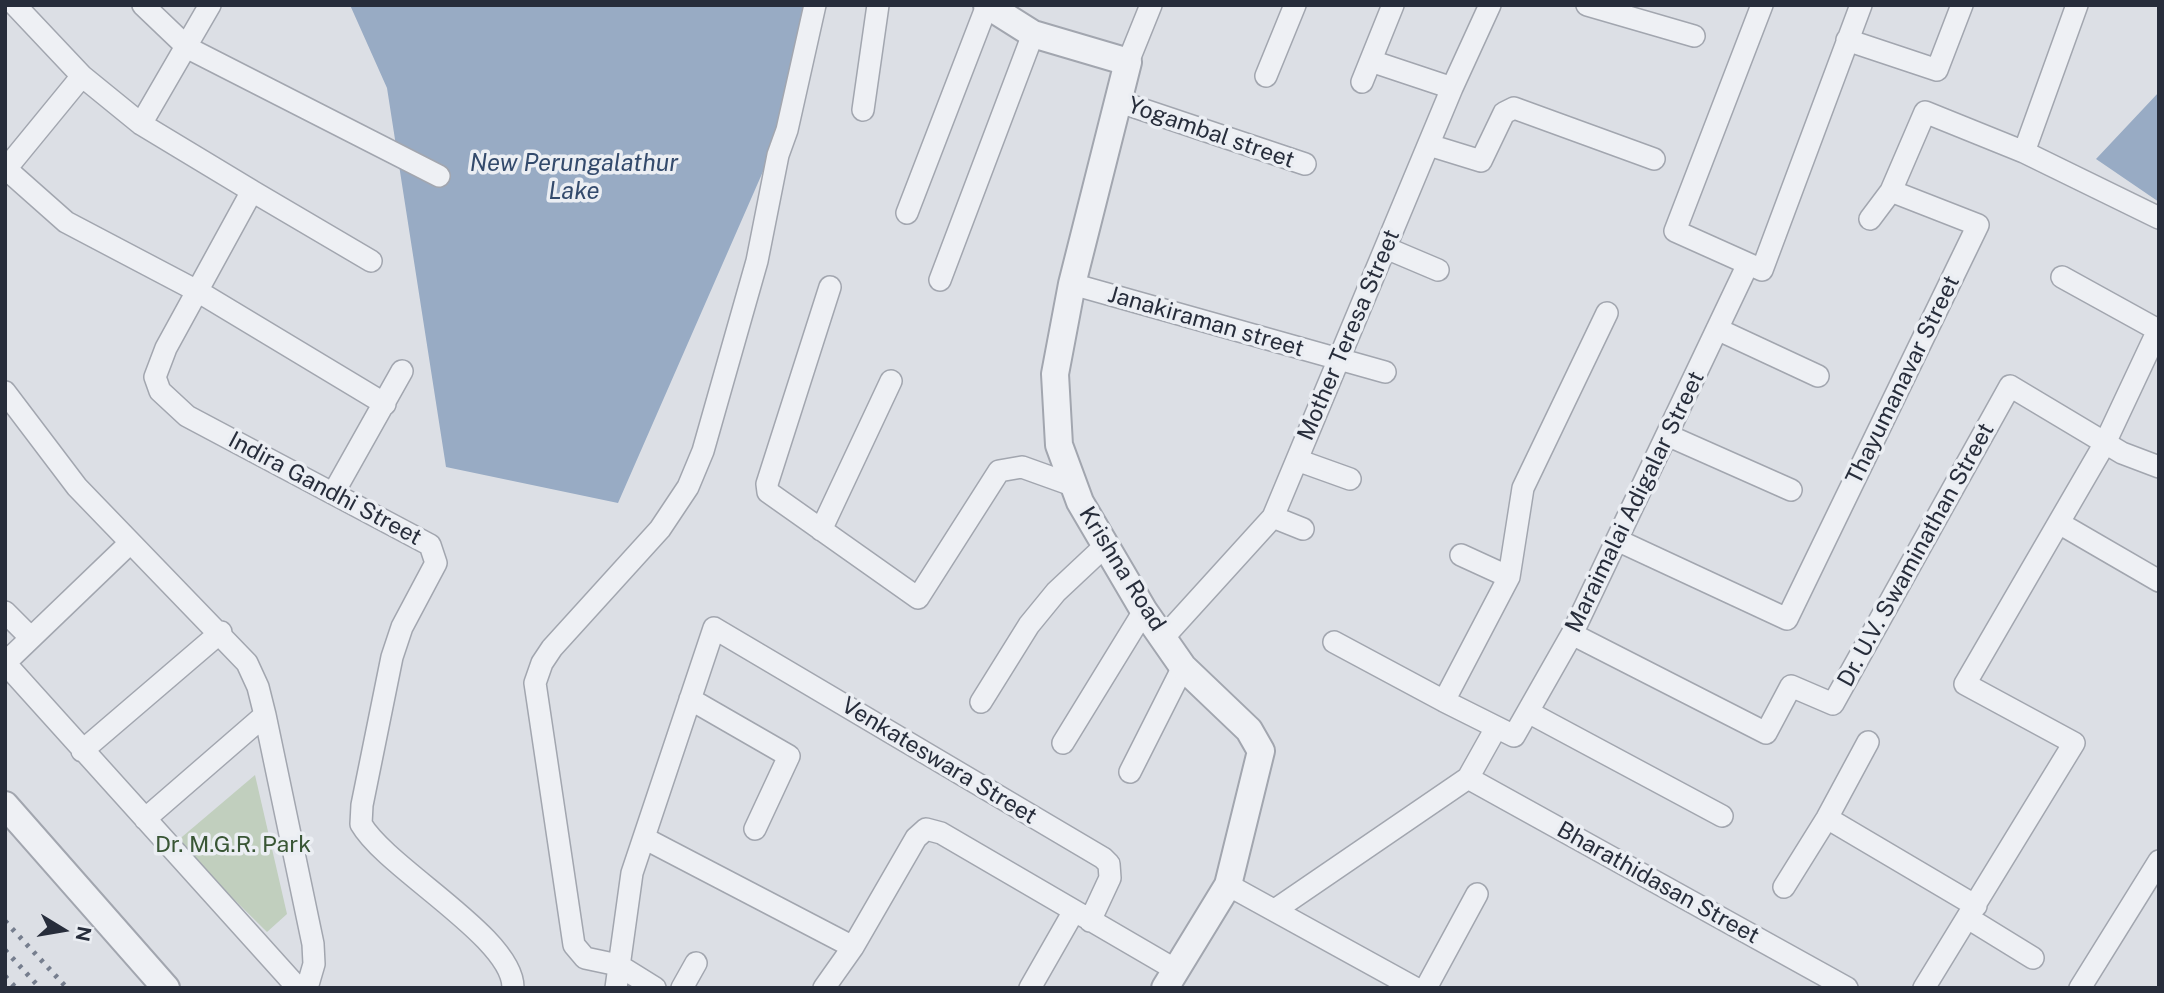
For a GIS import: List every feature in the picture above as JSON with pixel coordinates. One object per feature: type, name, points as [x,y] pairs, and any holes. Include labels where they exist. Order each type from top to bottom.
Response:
[{"type":"street","points":[[15,5],[82,76],[141,124],[371,261]]},
{"type":"street","points":[[143,5],[188,48],[439,176]]},
{"type":"street","points":[[141,124],[188,48],[210,5]]},
{"type":"street","points":[[654,988],[618,965],[585,958],[574,945],[536,699],[538,672],[552,648],[660,529],[688,487],[703,451],[757,261],[778,155],[787,130],[815,5]]},
{"type":"street","points":[[863,110],[878,5]]},
{"type":"street","points":[[907,213],[986,6],[1033,34],[1128,62],[1151,5]]},
{"type":"street","points":[[1266,76],[1295,5]]},
{"type":"street","name":"Mother Teresa Street","points":[[1164,637],[1273,517],[1452,88],[1490,5]]},
{"type":"street","points":[[1587,5],[1694,36]]},
{"type":"street","points":[[1762,5],[1675,231],[1762,270],[1861,5]]},
{"type":"street","points":[[1847,40],[1937,70],[1962,5]]},
{"type":"street","points":[[2024,152],[2077,5]]},
{"type":"street","points":[[1362,82],[1389,7]]},
{"type":"street","points":[[940,280],[1033,34]]},
{"type":"street","points":[[1371,61],[1452,88]]},
{"type":"street","name":"Krishna Road","points":[[1128,62],[1072,284],[1055,374],[1059,445],[1074,486],[1104,547],[1144,611],[1183,667],[1249,730],[1261,751],[1228,885],[1171,979]]},
{"type":"street","points":[[82,76],[6,169],[66,222],[199,292],[385,404]]},
{"type":"street","name":"Yogambal street","points":[[1117,101],[1305,164]]},
{"type":"street","points":[[1429,145],[1481,161],[1504,113],[1514,108],[1654,159]]},
{"type":"street","points":[[1870,219],[1891,191],[1925,112],[2024,152],[2159,218]]},
{"type":"street","name":"Indira Gandhi Street","points":[[252,191],[166,348],[155,377],[160,391],[187,416],[430,545],[436,563],[402,627],[392,657],[362,805],[361,824],[377,845],[472,927],[503,962],[511,974],[513,988]]},
{"type":"street","name":"Thayumanavar Street","points":[[1617,540],[1787,619],[1978,225],[1891,191]]},
{"type":"street","points":[[1386,248],[1438,270]]},
{"type":"street","name":"Maraimalai Adigalar Street","points":[[1468,778],[1505,732],[1528,712],[1572,634],[1748,264]]},
{"type":"street","points":[[1924,988],[2074,743],[1965,684],[2105,443],[2158,329],[2062,277]]},
{"type":"street","name":"Janakiraman street","points":[[1072,284],[1385,372]]},
{"type":"street","points":[[830,287],[767,484],[767,489],[773,496],[918,598],[999,471],[1022,467],[1074,486]]},
{"type":"street","points":[[1444,701],[1509,577],[1522,488],[1608,313]]},
{"type":"street","points":[[1717,329],[1818,376]]},
{"type":"street","points":[[334,492],[402,370]]},
{"type":"street","points":[[821,530],[891,381]]},
{"type":"street","name":"Dr. U.V. Swaminathan Street","points":[[1572,634],[1766,733],[1791,686],[1833,704],[2010,386],[2105,443]]},
{"type":"street","points":[[5,392],[77,487],[221,632],[247,663],[258,687],[265,715],[313,944],[314,964],[307,988]]},
{"type":"street","points":[[1667,435],[1791,490]]},
{"type":"street","points":[[2105,443],[2122,453],[2159,467]]},
{"type":"street","points":[[1297,460],[1350,479]]},
{"type":"street","points":[[1273,517],[1303,529]]},
{"type":"street","points":[[2059,523],[2159,581]]},
{"type":"street","points":[[130,543],[5,663],[298,988]]},
{"type":"street","points":[[981,702],[1029,625],[1056,592],[1104,547]]},
{"type":"street","points":[[1461,555],[1509,577]]},
{"type":"street","points":[[1063,743],[1144,611]]},
{"type":"street","points":[[5,612],[30,637]]},
{"type":"street","name":"Venkateswara Street","points":[[690,699],[714,628],[1103,858],[1109,864],[1110,878],[1030,988]]},
{"type":"street","points":[[82,751],[221,632]]},
{"type":"street","points":[[1334,642],[1505,732]]},
{"type":"street","points":[[1130,772],[1183,667]]},
{"type":"street","points":[[616,988],[632,873],[690,699],[789,756],[755,829]]},
{"type":"street","points":[[1528,712],[1722,816]]},
{"type":"street","points":[[145,819],[265,715]]},
{"type":"street","points":[[1784,887],[1827,818],[1868,742]]},
{"type":"street","points":[[1275,910],[1468,778]]},
{"type":"street","name":"Bharathidasan Street","points":[[1468,778],[1847,988]]},
{"type":"street","points":[[5,805],[166,988]]},
{"type":"street","points":[[1827,818],[1972,912],[2033,958]]},
{"type":"street","points":[[824,988],[853,947],[916,838],[926,829],[941,833],[1082,916],[1171,979]]},
{"type":"street","points":[[644,838],[853,947]]},
{"type":"street","points":[[2080,988],[2159,861]]},
{"type":"street","points":[[1228,885],[1275,910],[1378,979],[1415,988]]},
{"type":"street","points":[[1426,988],[1477,894]]},
{"type":"street","points":[[682,988],[696,963]]},
{"type":"green space","name":"Dr. M.G.R. Park","points":[[255,775],[287,914],[267,932],[176,842]]},
{"type":"water","name":"New Perungalathur Lake","points":[[350,5],[811,5],[796,96],[618,503],[446,467],[387,88]]},
{"type":"water","points":[[2159,92],[2159,202],[2096,159]]},
{"type":"railway","points":[[5,921],[67,988]]},
{"type":"railway","points":[[5,950],[40,988]]},
{"type":"railway","points":[[5,976],[16,988]]}]
